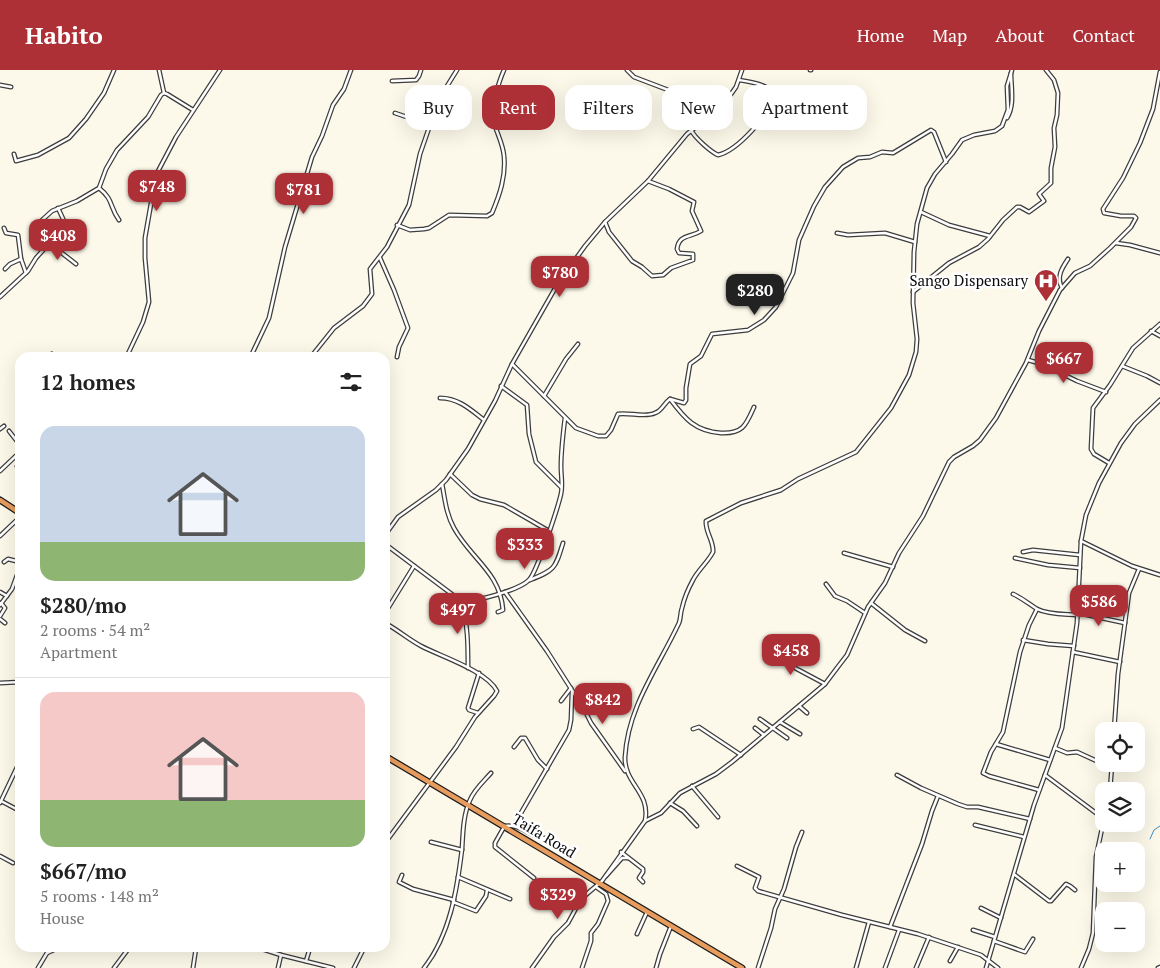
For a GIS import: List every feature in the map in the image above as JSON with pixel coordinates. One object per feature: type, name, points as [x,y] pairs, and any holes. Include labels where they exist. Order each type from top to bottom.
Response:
[{"type":"highway","points":[[0,500],[15,510]]},
{"type":"highway","name":"Taifa Road","points":[[390,759],[598,886],[647,912],[742,968]]},
{"type":"street","points":[[14,154],[16,161],[18,161],[42,153],[69,138],[86,119],[104,92],[114,70]]},
{"type":"street","points":[[159,70],[164,93],[193,110]]},
{"type":"street","points":[[129,352],[143,322],[149,302],[145,238],[153,184],[162,161],[220,70]]},
{"type":"street","points":[[253,352],[269,318],[287,241],[312,157],[333,105],[344,89],[351,70]]},
{"type":"street","points":[[392,81],[416,80],[421,70]]},
{"type":"street","points":[[448,85],[457,70]]},
{"type":"street","points":[[397,225],[410,230],[424,229],[429,228],[449,215],[487,216],[492,213],[502,186],[504,170],[503,148],[493,112],[504,70]]},
{"type":"street","points":[[627,70],[634,77],[662,88]]},
{"type":"street","points":[[733,90],[742,70]]},
{"type":"street","points":[[913,292],[940,270],[974,250],[991,236],[1017,207],[1028,212],[1044,201],[1039,196],[1039,193],[1051,184],[1058,93],[1054,80],[1046,70]]},
{"type":"street","points":[[1007,118],[1012,109],[1011,71]]},
{"type":"street","points":[[628,774],[625,757],[633,718],[640,698],[680,621],[684,600],[694,578],[714,552],[706,529],[706,521],[742,503],[781,490],[798,479],[860,448],[891,408],[911,370],[917,339],[913,315],[915,242],[917,224],[929,183],[963,140],[995,131],[1002,126],[1009,109],[1006,88],[1011,71]]},
{"type":"street","points":[[532,968],[554,937],[568,923],[582,899],[598,886],[645,821],[656,816],[680,793],[716,774],[741,755],[825,684],[847,655],[865,612],[885,583],[899,553],[924,516],[949,462],[980,440],[999,412],[1028,360],[1062,288],[1072,276],[1090,266],[1114,244],[1131,227],[1136,218],[1106,214],[1103,209],[1123,178],[1139,146],[1153,109],[1160,72]]},
{"type":"street","points":[[390,528],[400,515],[442,484],[468,449],[512,364],[557,285],[605,222],[648,181],[691,130],[702,143],[718,155],[730,149],[755,127],[772,104],[774,94],[765,87],[739,80]]},
{"type":"street","points":[[0,85],[11,87]]},
{"type":"street","points":[[0,297],[26,273],[47,245],[46,239],[40,232],[39,224],[44,217],[99,188],[106,169],[117,150],[148,117],[164,93]]},
{"type":"street","points":[[395,113],[405,116]]},
{"type":"street","points":[[315,352],[334,328],[362,306],[370,296],[373,289],[370,269],[387,247],[409,205],[418,160],[428,130]]},
{"type":"street","points":[[670,399],[683,403],[686,401],[690,364],[701,356],[712,334],[748,330],[764,320],[776,307],[793,273],[799,240],[814,206],[825,186],[843,167],[858,158],[870,157],[882,152],[893,153],[931,130],[946,162]]},
{"type":"street","points":[[137,177],[141,176],[153,184]]},
{"type":"street","points":[[605,222],[609,232],[632,261],[652,276],[663,275],[671,268],[693,260],[692,254],[678,253],[677,250],[680,240],[701,232],[692,210],[694,202],[648,181]]},
{"type":"street","points":[[99,188],[108,196],[113,212],[119,220]]},
{"type":"street","points":[[58,208],[64,221]]},
{"type":"street","points":[[921,212],[952,226],[991,236]]},
{"type":"street","points":[[4,228],[6,233],[18,235],[21,259],[26,273]]},
{"type":"street","points":[[837,233],[848,235],[885,233],[915,242]]},
{"type":"street","points":[[1114,244],[1126,244],[1160,253]]},
{"type":"street","points":[[47,245],[58,250],[76,264]]},
{"type":"street","points":[[380,258],[408,328],[399,347],[397,357]]},
{"type":"street","points":[[1062,288],[1059,276],[1068,258]]},
{"type":"street","points":[[5,269],[10,264],[21,259]]},
{"type":"street","points":[[1109,463],[1094,454],[1091,445],[1092,409],[1106,392],[1133,348],[1160,324]]},
{"type":"street","points":[[1151,331],[1160,336]]},
{"type":"street","points":[[544,396],[566,359],[578,344]]},
{"type":"street","points":[[1028,360],[1042,364],[1077,381],[1106,392]]},
{"type":"street","points":[[512,364],[576,428],[592,435],[602,436],[609,433],[618,414],[655,414],[670,399]]},
{"type":"street","points":[[1122,366],[1160,383]]},
{"type":"street","points":[[501,386],[527,405],[529,434],[536,462],[562,488]]},
{"type":"street","points":[[440,398],[454,399],[474,411],[484,420]]},
{"type":"street","points":[[670,399],[693,425],[709,432],[735,433],[746,424],[754,407]]},
{"type":"street","points":[[986,968],[1039,790],[1062,728],[1074,646],[1081,541],[1087,514],[1109,463],[1132,428],[1160,400]]},
{"type":"street","points":[[529,580],[549,531],[562,488],[561,468],[565,418]]},
{"type":"street","points":[[0,430],[4,426]]},
{"type":"street","points":[[9,431],[15,439]]},
{"type":"street","points":[[0,471],[15,457]]},
{"type":"street","points":[[450,474],[472,495],[510,508],[549,531]]},
{"type":"street","points":[[442,484],[447,513],[454,529],[491,575],[501,594],[503,610],[498,612]]},
{"type":"street","points":[[0,536],[15,522]]},
{"type":"street","points":[[1081,541],[1139,569],[1160,575]]},
{"type":"street","points":[[390,548],[461,600],[474,600],[501,594],[554,568],[563,543]]},
{"type":"street","points":[[1023,552],[1034,550],[1081,555]]},
{"type":"street","points":[[844,554],[892,567]]},
{"type":"street","points":[[1015,558],[1048,565],[1080,568]]},
{"type":"street","points":[[4,562],[8,559],[15,561]]},
{"type":"street","points":[[390,605],[414,566]]},
{"type":"street","points":[[1115,722],[1125,623],[1130,593],[1139,569]]},
{"type":"street","points":[[6,623],[0,618],[5,608],[0,604],[15,582]]},
{"type":"street","points":[[826,584],[834,596],[847,601],[865,612]]},
{"type":"street","points":[[0,592],[7,596]]},
{"type":"street","points":[[505,592],[547,651],[584,709],[590,723],[628,774],[645,802],[645,821]]},
{"type":"street","points":[[1013,594],[1037,609],[1056,614],[1077,614],[1125,623]]},
{"type":"street","points":[[461,600],[465,613],[468,668]]},
{"type":"street","points":[[871,603],[907,631],[926,641]]},
{"type":"street","points":[[1037,609],[1023,640],[1005,726],[990,755],[984,774],[1039,790]]},
{"type":"street","points":[[390,626],[420,646],[479,673],[497,691],[478,713],[463,738],[390,835]]},
{"type":"street","points":[[1023,640],[1040,644],[1074,646]]},
{"type":"street","points":[[781,649],[782,661],[825,684]]},
{"type":"street","points":[[1073,652],[1120,662]]},
{"type":"street","points":[[478,713],[468,708],[479,673]]},
{"type":"street","points":[[0,683],[4,681],[15,682]]},
{"type":"street","points":[[561,701],[571,690]]},
{"type":"street","points":[[514,825],[569,730],[571,690]]},
{"type":"street","points":[[799,706],[807,712]]},
{"type":"street","points":[[795,710],[798,714]]},
{"type":"street","points":[[760,719],[787,738]]},
{"type":"street","points":[[780,722],[800,734]]},
{"type":"street","points":[[693,729],[699,727],[741,755]]},
{"type":"street","points":[[755,728],[764,735]]},
{"type":"street","points":[[514,748],[521,738],[525,738],[538,760],[547,769]]},
{"type":"street","points":[[996,744],[1050,760]]},
{"type":"street","points":[[1055,748],[1067,753],[1077,752],[1095,759]]},
{"type":"street","points":[[15,771],[0,802],[15,809]]},
{"type":"street","points":[[424,968],[440,942],[453,901],[468,806],[472,796],[491,773]]},
{"type":"street","points":[[896,775],[963,806],[978,806],[1030,820]]},
{"type":"street","points":[[1044,775],[1095,812]]},
{"type":"street","points":[[692,786],[718,817]]},
{"type":"street","points":[[890,927],[938,796]]},
{"type":"street","points":[[670,803],[683,811],[696,826]]},
{"type":"street","points":[[534,878],[495,846],[503,827],[514,825],[538,838],[549,838]]},
{"type":"street","points":[[975,825],[1025,837]]},
{"type":"street","points":[[758,968],[802,832]]},
{"type":"street","points":[[1081,968],[1093,933],[1096,857],[1101,832]]},
{"type":"street","points":[[431,842],[462,850]]},
{"type":"street","points":[[621,852],[643,870],[639,878],[643,882]]},
{"type":"street","points":[[0,856],[13,863]]},
{"type":"street","points":[[605,876],[611,872],[622,858],[628,858]]},
{"type":"street","points":[[738,866],[759,877],[756,890],[929,937],[981,955],[998,968]]},
{"type":"street","points":[[402,875],[400,882],[407,887],[453,901],[476,911],[486,896],[487,890]]},
{"type":"street","points":[[1014,875],[1049,901],[1066,884],[1075,890]]},
{"type":"street","points":[[458,877],[510,899]]},
{"type":"street","points":[[582,968],[591,941],[591,933],[598,924],[608,901],[606,894],[598,886]]},
{"type":"street","points":[[981,908],[1001,918]]},
{"type":"street","points":[[637,934],[647,912]]},
{"type":"street","points":[[856,968],[869,922]]},
{"type":"street","points":[[656,968],[671,926]]},
{"type":"street","points":[[885,968],[899,930]]},
{"type":"street","points":[[973,930],[1024,952],[1033,939]]},
{"type":"street","points":[[916,968],[929,937]]},
{"type":"street","points":[[950,962],[958,947]]},
{"type":"street","points":[[38,968],[49,952]]},
{"type":"street","points":[[114,968],[126,952]]},
{"type":"street","points":[[193,968],[195,952]]},
{"type":"street","points":[[272,952],[334,968]]},
{"type":"street","points":[[306,962],[309,952]]},
{"type":"street","points":[[354,968],[362,952]]},
{"type":"street","points":[[278,968],[281,955]]},
{"type":"street","points":[[308,968],[310,962]]},
{"type":"waterway","points":[[1150,839],[1154,830],[1160,826]]},
{"type":"place","name":"Sango Dispensary","points":[[1046,302]]}]
